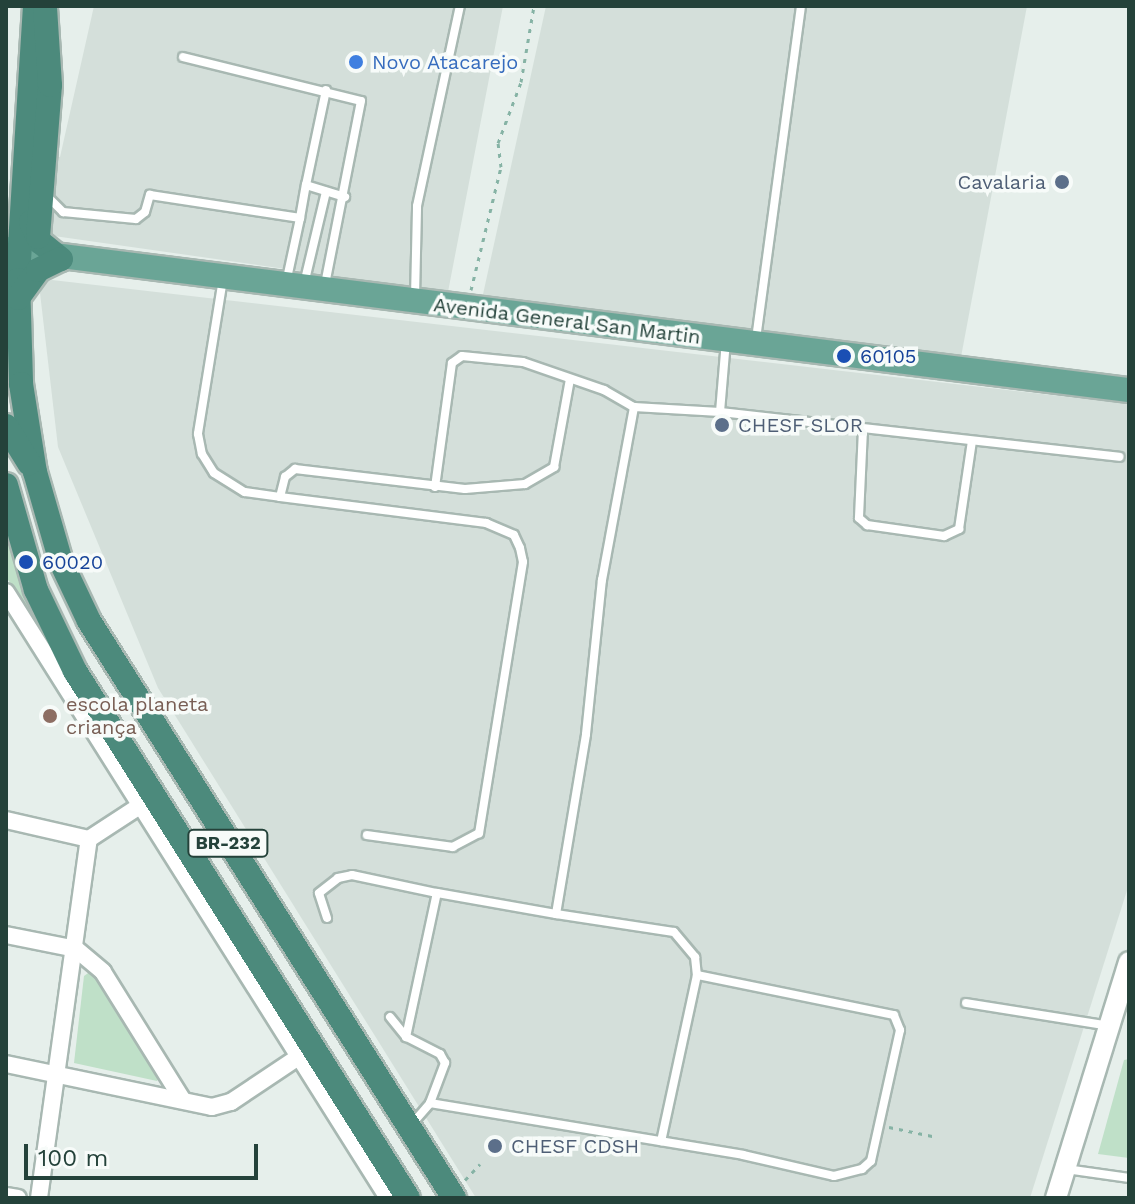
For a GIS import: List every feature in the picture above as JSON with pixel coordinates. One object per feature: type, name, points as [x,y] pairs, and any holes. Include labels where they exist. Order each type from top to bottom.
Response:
[{"type":"highway","name":"BR-232","points":[[35,6],[18,298],[21,384],[35,472],[61,562],[89,621],[454,1198]]},
{"type":"highway","points":[[21,246],[40,183],[50,85],[44,6]]},
{"type":"highway","points":[[18,298],[38,270],[61,259]]},
{"type":"highway","points":[[6,426],[35,472]]},
{"type":"highway","points":[[6,465],[24,465],[35,472]]},
{"type":"highway","name":"BR-232","points":[[6,485],[36,590],[75,671],[408,1198]]},
{"type":"main road","name":"Avenida General San Martin","points":[[21,246],[61,259],[1129,390]]},
{"type":"street","points":[[7,594],[138,807],[388,1198]]},
{"type":"street","points":[[6,820],[89,839],[138,807]]},
{"type":"street","points":[[39,1198],[59,1074],[89,839]]},
{"type":"street","points":[[6,935],[76,949],[103,972],[182,1099]]},
{"type":"street","points":[[1056,1198],[1110,1027],[1124,995],[1129,962]]},
{"type":"street","points":[[6,1064],[182,1099],[202,1106],[225,1105],[300,1056]]},
{"type":"street","points":[[6,1196],[18,1198]]},
{"type":"lane","points":[[415,303],[417,206],[460,6]]},
{"type":"lane","points":[[756,344],[801,6]]},
{"type":"lane","points":[[183,57],[361,101],[345,197],[304,289]]},
{"type":"lane","points":[[304,289],[300,218],[326,90]]},
{"type":"lane","points":[[40,183],[63,212],[110,218],[141,217],[150,195],[300,218]]},
{"type":"lane","points":[[306,185],[345,197]]},
{"type":"lane","points":[[304,289],[326,192]]},
{"type":"lane","points":[[223,279],[198,434],[202,454],[228,485],[280,497],[486,523],[514,535],[520,548],[523,562],[479,833],[453,847],[367,835]]},
{"type":"lane","points":[[720,412],[726,340]]},
{"type":"lane","points":[[435,487],[456,358],[500,357],[570,379],[634,407],[720,412],[1119,457]]},
{"type":"lane","points":[[280,497],[285,477],[295,469],[435,487],[510,489],[549,474],[557,461],[570,379]]},
{"type":"lane","points":[[556,914],[586,734],[602,580],[634,407]]},
{"type":"lane","points":[[863,429],[859,518],[867,525],[944,536],[959,529],[972,441]]},
{"type":"lane","points":[[327,918],[319,893],[338,878],[352,875],[437,893],[674,932],[690,947],[697,975],[661,1141]]},
{"type":"lane","points":[[406,1037],[437,893]]},
{"type":"lane","points":[[430,1103],[661,1141],[845,1176],[871,1161],[900,1030],[894,1015],[697,975]]},
{"type":"lane","points":[[966,1003],[1110,1027]]},
{"type":"lane","points":[[390,1017],[406,1037],[444,1059],[430,1103],[408,1128]]},
{"type":"lane","points":[[1065,1169],[1129,1178]]},
{"type":"path","points":[[466,309],[501,167],[498,143],[521,82],[534,6]]},
{"type":"path","points":[[880,1126],[937,1137]]},
{"type":"shaded area","points":[[94,6],[503,6],[448,292],[54,236],[49,232],[52,156],[60,157]]},
{"type":"shaded area","points":[[546,6],[1027,6],[961,357],[482,299]]},
{"type":"shaded area","points":[[52,280],[1129,404],[1129,884],[1030,1198],[476,1198],[158,688],[58,447],[40,293],[44,282]]},
{"type":"green space","points":[[6,523],[59,651],[6,577]]},
{"type":"green space","points":[[91,971],[160,1076],[157,1081],[74,1063],[84,976]]},
{"type":"green space","points":[[1129,1059],[1129,1158],[1098,1154],[1124,1060]]},
{"type":"place","name":"Novo Atacarejo","points":[[356,62]]},
{"type":"place","name":"Cavalaria","points":[[1062,182]]},
{"type":"place","name":"60105","points":[[844,356]]},
{"type":"place","name":"CHESF SLOR","points":[[722,425]]},
{"type":"place","name":"60020","points":[[26,562]]},
{"type":"place","name":"escola planeta criança","points":[[50,716]]},
{"type":"place","name":"CHESF CDSH","points":[[495,1146]]}]
